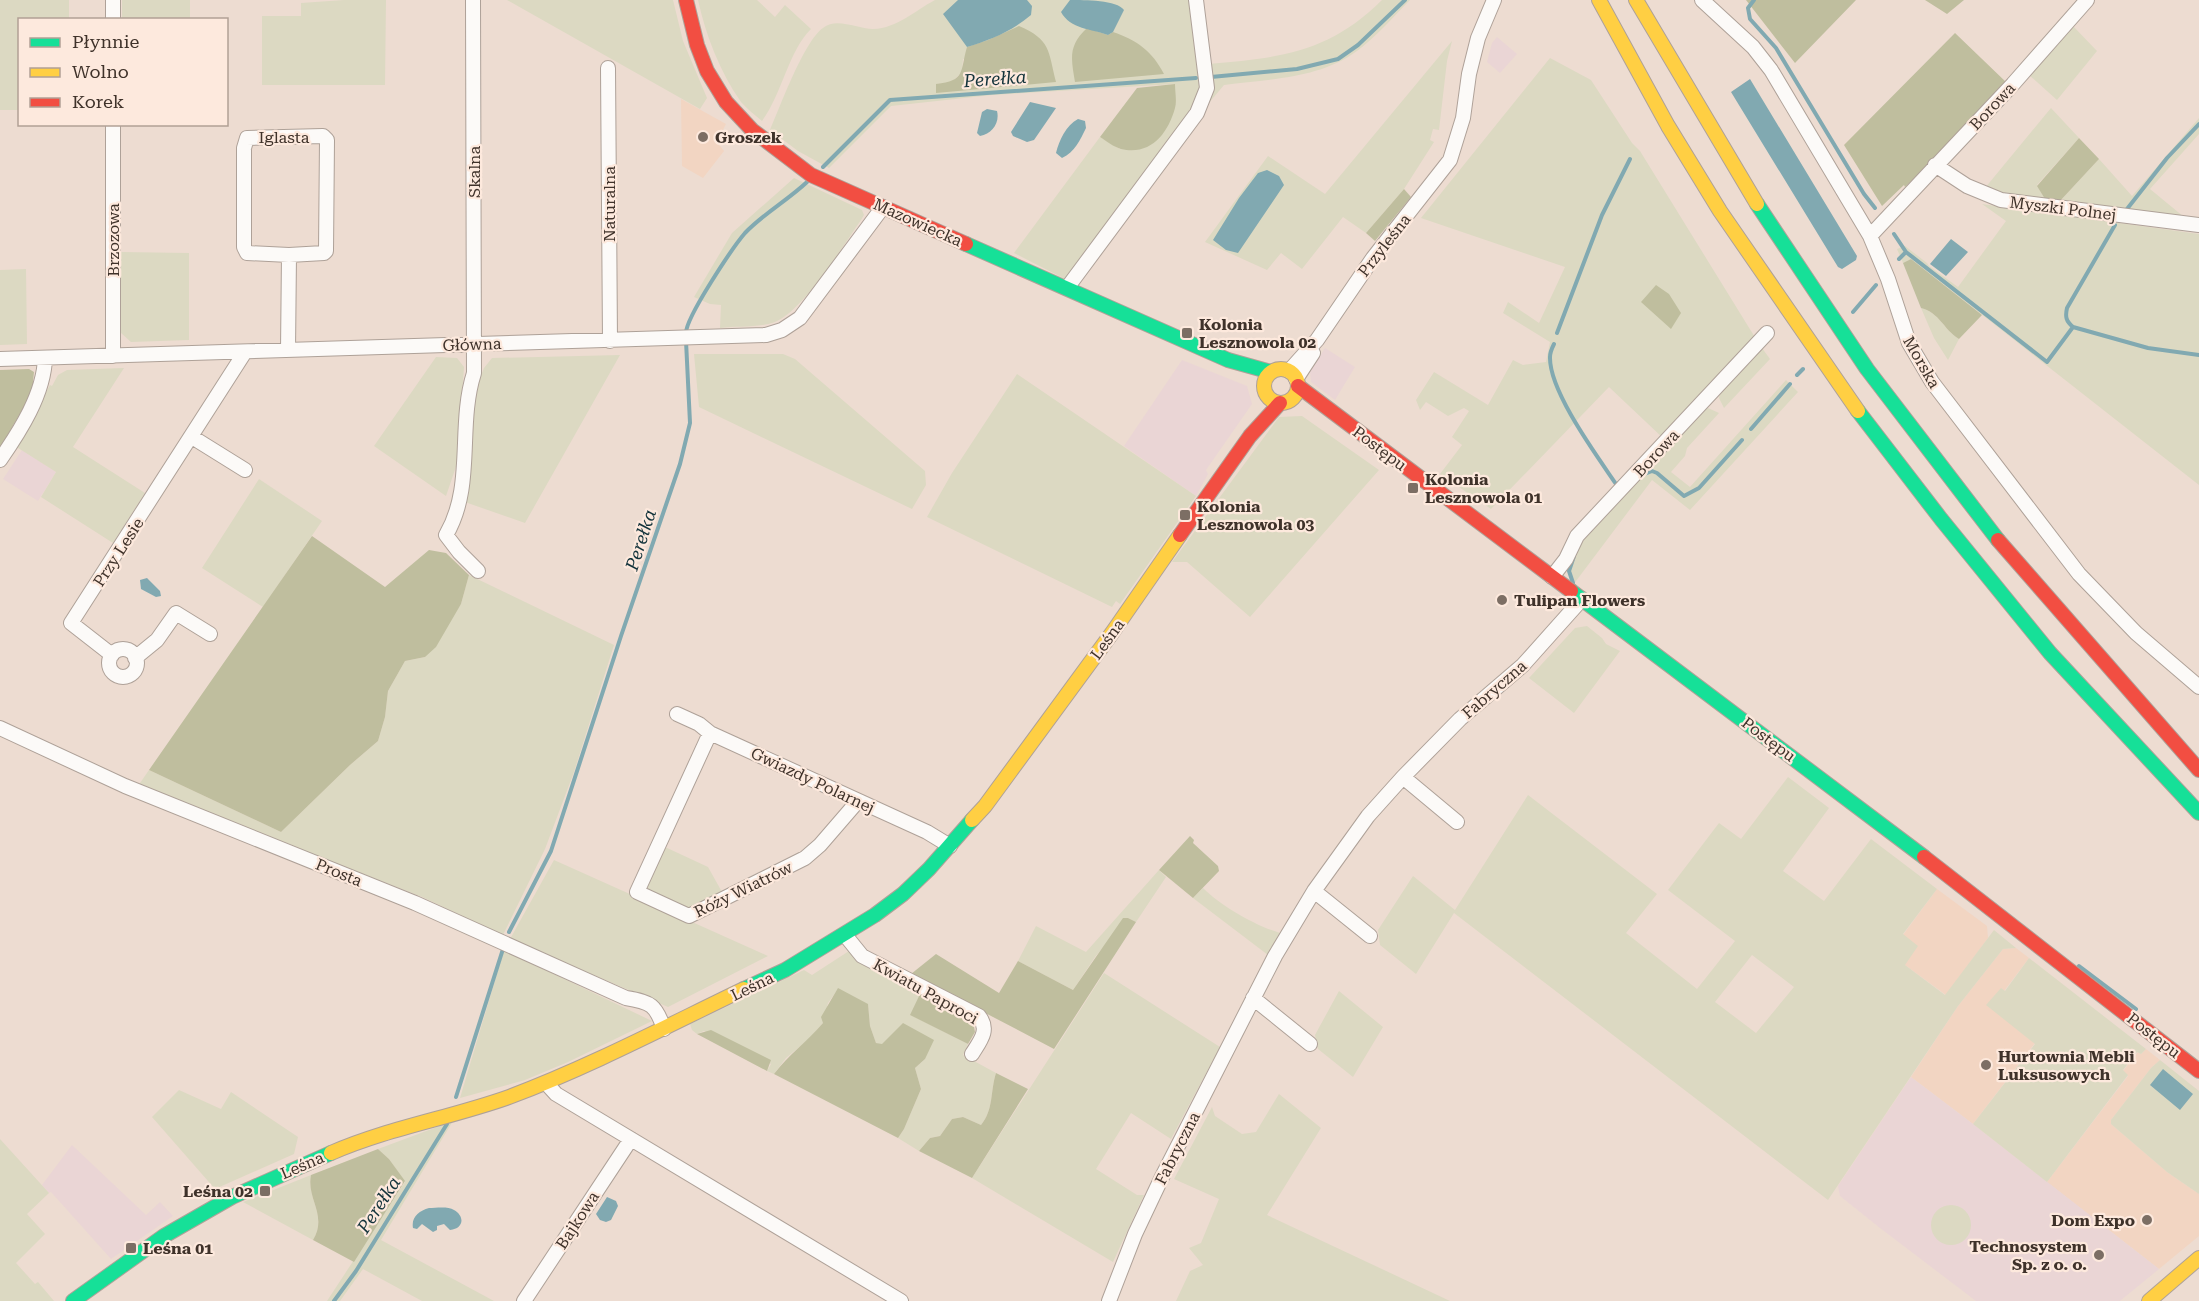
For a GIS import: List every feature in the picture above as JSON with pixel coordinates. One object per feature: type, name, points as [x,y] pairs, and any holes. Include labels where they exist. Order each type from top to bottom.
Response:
[{"type":"main road","name":"Mazowiecka","points":[[686,0],[696,42],[708,74],[744,122],[777,152],[812,174],[883,207],[1228,360],[1265,390],[1272,400],[1291,387]]},
{"type":"main road","points":[[1599,0],[1668,126],[1720,211],[1849,399],[1941,519],[2050,653],[2199,813]]},
{"type":"main road","points":[[1636,0],[1741,178],[1867,369],[2009,554],[2199,770]]},
{"type":"main road","name":"Mazowiecka","points":[[1228,360],[1248,363],[1271,372]]},
{"type":"main road","points":[[1271,372],[1278,369],[1291,387]]},
{"type":"main road","name":"Leśna","points":[[1250,436],[1265,390],[1266,378],[1271,372]]},
{"type":"main road","name":"Postępu","points":[[1291,387],[1334,414],[1582,599],[1976,896],[2199,1071]]},
{"type":"main road","name":"Leśna","points":[[73,1301],[186,1222],[272,1178],[385,1132],[494,1102],[546,1083],[785,970],[845,935],[903,894],[985,806],[1037,738],[1250,436],[1291,387]]},
{"type":"main road","points":[[2149,1301],[2199,1258]]},
{"type":"street","points":[[113,0],[113,18]]},
{"type":"street","name":"Skalna","points":[[473,0],[475,343]]},
{"type":"street","points":[[1067,288],[1197,113],[1207,88],[1196,0]]},
{"type":"street","name":"Przyleśna","points":[[1291,387],[1312,355],[1317,340],[1373,258],[1445,169],[1454,153],[1463,118],[1474,54],[1494,0]]},
{"type":"street","name":"Morska","points":[[1702,0],[1740,34],[1761,57],[1870,236],[1888,279],[1909,343],[1932,382],[2079,574],[2136,633],[2199,687]]},
{"type":"street","name":"Borowa","points":[[1870,236],[2013,84],[2086,0]]},
{"type":"street","name":"Naturalna","points":[[608,68],[610,341]]},
{"type":"street","name":"Brzozowa","points":[[113,126],[113,356]]},
{"type":"street","name":"Iglasta","points":[[323,136],[327,140],[327,248],[324,253],[289,255],[251,255],[245,251],[244,148],[247,138],[323,136]]},
{"type":"street","name":"Myszki Polnej","points":[[1935,165],[1967,186],[2001,200],[2199,225]]},
{"type":"street","name":"Główna","points":[[0,359],[766,335],[794,323],[806,311],[883,207]]},
{"type":"street","points":[[288,350],[289,255]]},
{"type":"street","name":"Borowa","points":[[1552,577],[1566,559],[1577,536],[1767,333]]},
{"type":"street","points":[[475,343],[474,373],[469,389],[466,420],[464,474],[458,505],[446,535],[478,571]]},
{"type":"street","name":"Przy Lesie","points":[[135,658],[137,666],[132,674],[119,677],[111,671],[112,655],[71,623],[245,352]]},
{"type":"street","points":[[0,460],[39,391],[45,372],[45,358]]},
{"type":"street","points":[[192,436],[245,470]]},
{"type":"street","name":"Fabryczna","points":[[1109,1301],[1152,1196],[1253,998],[1314,891],[1368,816],[1403,777],[1460,719],[1523,665],[1582,599]]},
{"type":"street","points":[[112,655],[117,651],[127,650],[135,658],[157,640],[176,613],[210,634]]},
{"type":"street","name":"Gwiazdy Polarnej","points":[[677,714],[699,724],[710,733],[927,832],[950,846]]},
{"type":"street","name":"Prosta","points":[[0,728],[125,786],[415,903],[626,998],[644,1001],[658,1012],[664,1029]]},
{"type":"street","name":"Róży Wiatrów","points":[[710,733],[638,892],[689,916],[806,858],[858,801]]},
{"type":"street","points":[[1403,777],[1457,822]]},
{"type":"street","points":[[1314,891],[1370,936]]},
{"type":"street","name":"Kwiatu Paproci","points":[[845,935],[862,956],[979,1016],[985,1023],[985,1029],[972,1054]]},
{"type":"street","points":[[1253,998],[1310,1044]]},
{"type":"street","points":[[546,1083],[555,1094],[901,1301]]},
{"type":"street","name":"Bajkowa","points":[[524,1301],[631,1139]]},
{"type":"shaded area","points":[[0,0],[69,0],[69,18],[18,18],[18,110],[0,110]]},
{"type":"shaded area","points":[[122,0],[190,0],[190,18],[122,18]]},
{"type":"shaded area","points":[[386,0],[385,85],[262,85],[262,16],[301,16],[301,3]]},
{"type":"shaded area","points":[[507,0],[673,0],[683,41],[707,98],[700,109]]},
{"type":"shaded area","points":[[698,0],[757,0],[775,17],[785,5],[811,29],[797,48],[762,121],[741,102],[720,66],[705,27]]},
{"type":"shaded area","points":[[935,0],[1193,0],[1203,82],[1195,112],[1071,276],[1065,279],[1014,253],[1100,137],[1120,149],[1175,84],[992,95],[891,106],[829,168],[798,151],[770,130],[808,46],[823,28],[841,23],[867,29],[890,26]],"holes":[[[963,59],[1056,82],[936,84],[951,83],[962,72]]]},
{"type":"shaded area","points":[[1382,0],[1410,0],[1371,40],[1342,60],[1293,76],[1224,85],[1208,104],[1208,64],[1258,59],[1302,50],[1342,32]]},
{"type":"shaded area","points":[[2073,26],[2097,51],[2057,100],[2028,74]]},
{"type":"shaded area","points":[[1497,37],[1517,54],[1500,73],[1487,62],[1492,43]]},
{"type":"shaded area","points":[[1452,41],[1447,61],[1439,130],[1433,129],[1430,140],[1434,142],[1404,189],[1366,233],[1343,217],[1302,269],[1281,253],[1267,270],[1205,242],[1268,156],[1325,194]]},
{"type":"shaded area","points":[[1550,58],[1591,80],[1632,143],[1640,151],[1756,339],[1664,439],[1609,387],[1491,509],[1440,474],[1462,445],[1452,437],[1469,411],[1464,408],[1448,416],[1426,402],[1420,410],[1416,400],[1434,372],[1488,405],[1513,360],[1523,365],[1546,362],[1550,342],[1503,313],[1508,302],[1539,323],[1565,267],[1421,218]]},
{"type":"shaded area","points":[[681,99],[726,124],[717,142],[724,151],[703,178],[682,166]]},
{"type":"shaded area","points":[[2051,108],[2079,138],[2037,185],[2045,199],[1995,193],[1985,188]]},
{"type":"shaded area","points":[[2199,118],[2199,134],[2150,189],[2184,217],[2060,201],[2099,159],[2132,196]]},
{"type":"shaded area","points":[[794,178],[862,210],[864,215],[822,277],[786,316],[762,325],[720,328],[721,305],[710,304],[694,297],[732,233]]},
{"type":"shaded area","points":[[1982,204],[2199,234],[2199,485],[1911,259],[1903,263],[1897,249],[1905,246],[1958,287],[2006,221]]},
{"type":"shaded area","points":[[121,252],[189,253],[189,340],[131,342],[121,333]]},
{"type":"shaded area","points":[[26,269],[27,344],[0,345],[0,270]]},
{"type":"shaded area","points":[[1921,308],[1937,317],[1959,339],[1948,360],[1934,338]]},
{"type":"shaded area","points":[[1325,348],[1355,367],[1335,400],[1311,382],[1310,372]]},
{"type":"shaded area","points":[[1762,348],[1770,359],[1724,408],[1719,398],[1720,392]]},
{"type":"shaded area","points":[[694,354],[783,354],[795,359],[925,471],[926,485],[912,509],[699,407]]},
{"type":"shaded area","points":[[620,355],[525,523],[462,501],[474,392],[484,368],[492,358]]},
{"type":"shaded area","points":[[436,357],[457,358],[464,367],[458,461],[446,496],[374,446]]},
{"type":"shaded area","points":[[1182,360],[1247,386],[1252,404],[1206,470],[1208,474],[1196,496],[1124,446]]},
{"type":"shaded area","points":[[124,368],[73,447],[145,493],[113,543],[41,497],[56,472],[15,446],[58,375],[67,370]]},
{"type":"shaded area","points":[[1017,374],[1196,496],[1120,604],[1116,601],[1112,607],[927,517],[952,473]]},
{"type":"shaded area","points":[[1786,380],[1798,392],[1690,510],[1652,480],[1573,585],[1570,582],[1569,568],[1576,543],[1702,411],[1708,408],[1719,413],[1687,448],[1685,456],[1671,472],[1690,487]]},
{"type":"shaded area","points":[[1302,416],[1379,470],[1250,617],[1187,562],[1172,562],[1279,417]]},
{"type":"shaded area","points":[[22,450],[56,472],[38,501],[3,479]]},
{"type":"shaded area","points":[[259,479],[322,521],[263,607],[202,568]]},
{"type":"shaded area","points":[[469,575],[614,645],[574,772],[545,849],[503,935],[422,897],[138,786],[149,770],[281,832],[378,741],[385,717],[388,691],[405,661],[425,657],[461,604]]},
{"type":"shaded area","points":[[1587,626],[1606,644],[1620,651],[1574,713],[1529,678],[1575,628]]},
{"type":"shaded area","points":[[1788,777],[1829,808],[1783,871],[1824,901],[1871,839],[1937,889],[1903,934],[1918,946],[1905,965],[1945,995],[1994,930],[2016,948],[2003,949],[1958,1006],[1828,1200],[1454,913],[1416,974],[1380,945],[1378,930],[1413,876],[1455,910],[1528,795],[1657,894],[1626,933],[1697,989],[1735,941],[1668,890],[1719,823],[1741,839]],"holes":[[[1752,955],[1794,987],[1756,1033],[1715,1002]]]},
{"type":"shaded area","points":[[665,847],[708,867],[722,892],[687,911],[650,895],[646,885]]},
{"type":"shaded area","points":[[554,860],[768,956],[668,1007],[510,939]]},
{"type":"shaded area","points":[[1159,870],[1166,877],[1136,922],[1128,918],[1095,957],[1073,990],[1018,961],[1036,926],[1086,952]]},
{"type":"shaded area","points":[[1203,888],[1239,915],[1280,933],[1268,955],[1193,898]]},
{"type":"shaded area","points":[[1937,889],[1987,926],[1988,938],[1946,995],[1905,965],[1903,935]]},
{"type":"shaded area","points":[[2016,948],[2029,958],[2004,991],[2001,988],[2035,1043],[1973,1124],[1911,1077],[1958,1006],[2003,949]]},
{"type":"shaded area","points":[[504,950],[652,1021],[525,1080],[460,1098]]},
{"type":"shaded area","points":[[849,951],[856,961],[920,994],[911,1015],[968,1044],[963,1055],[996,1073],[990,1107],[981,1125],[963,1117],[952,1119],[940,1136],[930,1138],[919,1151],[898,1138],[921,1089],[915,1068],[925,1059],[890,1037],[882,1045],[876,1043],[870,1026],[868,1005],[838,989],[828,1003],[823,1023],[809,1039],[786,1058],[774,1074],[767,1071],[771,1064],[704,1031],[697,1034],[692,1030],[690,1024],[804,970],[812,975]]},
{"type":"shaded area","points":[[2029,958],[2146,1049],[2141,1054],[2137,1052],[2123,1070],[2128,1075],[2047,1182],[1973,1124],[2035,1044],[1986,1005],[2001,988],[2005,991]]},
{"type":"shaded area","points":[[1104,973],[1220,1047],[1171,1139],[1131,1113],[1096,1169],[1137,1195],[1144,1195],[1113,1262],[972,1178]]},
{"type":"shaded area","points":[[1339,991],[1383,1027],[1353,1077],[1318,1049],[1315,1035]]},
{"type":"shaded area","points":[[2146,1049],[2160,1060],[2151,1068],[2111,1120],[2111,1124],[2167,1172],[2199,1194],[2199,1236],[2159,1269],[2047,1182],[2128,1076],[2123,1071],[2138,1052],[2141,1054]]},
{"type":"shaded area","points":[[2160,1060],[2199,1091],[2199,1194],[2167,1172],[2111,1124],[2111,1120],[2151,1068]]},
{"type":"shaded area","points":[[1911,1077],[2159,1269],[2120,1301],[1976,1301],[1880,1228],[1840,1196],[1838,1186]]},
{"type":"shaded area","points":[[179,1090],[221,1109],[231,1092],[298,1137],[294,1154],[215,1189],[152,1117]]},
{"type":"shaded area","points":[[1279,1094],[1321,1128],[1267,1215],[1450,1301],[1176,1301],[1190,1271],[1203,1265],[1189,1248],[1201,1243],[1219,1199],[1174,1179],[1212,1107],[1215,1116],[1242,1134],[1256,1132]]},
{"type":"shaded area","points":[[453,1121],[381,1240],[494,1301],[422,1301],[363,1269],[340,1301],[327,1301],[405,1182],[389,1159],[378,1149]]},
{"type":"shaded area","points":[[0,1139],[49,1193],[27,1214],[45,1234],[16,1263],[35,1284],[38,1282],[54,1301],[0,1301]]},
{"type":"shaded area","points":[[72,1145],[146,1215],[160,1202],[173,1216],[111,1259],[51,1192],[49,1193],[42,1185]]},
{"type":"shaded area","points":[[311,1175],[311,1192],[318,1215],[317,1231],[313,1240],[243,1202]]},
{"type":"shaded area","points":[[1951,1205],[1959,1206],[1965,1211],[1970,1217],[1970,1233],[1965,1239],[1959,1244],[1951,1245],[1943,1244],[1937,1239],[1932,1233],[1931,1225],[1932,1217],[1937,1211],[1943,1206]]},
{"type":"green space","points":[[1746,0],[1856,0],[1795,63]]},
{"type":"green space","points":[[1925,0],[1964,0],[1947,14]]},
{"type":"green space","points":[[1019,26],[1043,41],[1056,82],[936,93],[936,84],[953,80],[960,73],[967,47]]},
{"type":"green space","points":[[1087,28],[1108,35],[1113,32],[1137,43],[1149,53],[1164,74],[1075,82],[1072,53],[1077,41]]},
{"type":"green space","points":[[1955,33],[2007,83],[1964,130],[1882,206],[1844,145]]},
{"type":"green space","points":[[1175,84],[1176,99],[1172,118],[1162,134],[1149,146],[1141,149],[1121,149],[1100,137],[1137,88]]},
{"type":"green space","points":[[2079,138],[2099,159],[2060,201],[2045,199],[2037,186]]},
{"type":"green space","points":[[1404,189],[1411,197],[1375,241],[1366,233]]},
{"type":"green space","points":[[1911,259],[1982,315],[1959,339],[1937,317],[1921,308],[1903,263]]},
{"type":"green space","points":[[1656,285],[1669,294],[1681,313],[1671,329],[1641,302]]},
{"type":"green space","points":[[29,369],[34,372],[33,382],[39,381],[0,448],[0,370]]},
{"type":"green space","points":[[312,536],[385,587],[429,550],[446,553],[469,575],[461,604],[436,647],[425,657],[405,661],[388,691],[385,717],[378,741],[281,832],[149,770]]},
{"type":"green space","points":[[1190,836],[1194,840],[1193,843],[1218,866],[1219,871],[1193,898],[1159,870]]},
{"type":"green space","points":[[1123,918],[1136,922],[1054,1049],[911,974],[936,954],[999,993],[1018,961],[1073,990]]},
{"type":"green space","points":[[838,988],[868,1004],[870,1026],[876,1043],[882,1044],[903,1023],[934,1040],[925,1059],[915,1068],[921,1089],[898,1138],[774,1074],[823,1023],[821,1017]]},
{"type":"green space","points":[[920,994],[973,1022],[975,1032],[968,1044],[910,1015]]},
{"type":"green space","points":[[711,1030],[771,1060],[767,1071],[697,1034]]},
{"type":"green space","points":[[996,1073],[1028,1089],[972,1178],[919,1151],[930,1138],[940,1136],[952,1119],[963,1117],[981,1125],[990,1107]]},
{"type":"green space","points":[[378,1149],[389,1159],[405,1181],[354,1262],[313,1240],[317,1231],[318,1215],[311,1192],[311,1175]]},
{"type":"water","points":[[958,0],[1027,0],[1032,6],[1031,15],[1001,34],[967,47],[943,14]]},
{"type":"water","points":[[1070,0],[1108,2],[1124,10],[1113,32],[1108,35],[1082,28],[1065,18],[1061,12]]},
{"type":"water","points":[[1750,79],[1857,256],[1856,260],[1842,269],[1838,267],[1731,92]]},
{"type":"water","points":[[1030,102],[1056,108],[1034,140],[1027,142],[1013,136],[1011,132]]},
{"type":"water","points":[[987,109],[997,111],[996,124],[980,136],[977,133],[982,112]]},
{"type":"water","points":[[1078,119],[1085,121],[1086,128],[1074,149],[1062,158],[1056,153],[1059,143],[1067,129]]},
{"type":"water","points":[[1267,170],[1279,176],[1284,185],[1238,253],[1226,250],[1213,240],[1239,198],[1258,173]]},
{"type":"water","points":[[1951,239],[1968,252],[1946,276],[1930,264]]},
{"type":"water","points":[[147,578],[160,591],[161,596],[156,597],[141,589],[140,580]]},
{"type":"water","points":[[2163,1069],[2193,1094],[2180,1110],[2150,1085]]},
{"type":"water","points":[[607,1197],[616,1201],[618,1206],[611,1220],[606,1222],[600,1220],[596,1214]]},
{"type":"water","points":[[429,1208],[454,1210],[460,1216],[460,1225],[450,1230],[444,1224],[437,1226],[437,1230],[433,1232],[422,1224],[417,1229],[413,1228],[416,1215]]},
{"type":"waterway","name":"Perełka","points":[[1211,77],[1297,69],[1338,59],[1358,45],[1405,0]]},
{"type":"waterway","points":[[1754,0],[1748,8],[1750,19],[1776,48],[1864,194],[1875,208]]},
{"type":"waterway","name":"Perełka","points":[[823,167],[890,100],[1196,78]]},
{"type":"waterway","points":[[2127,209],[2167,158],[2199,124]]},
{"type":"waterway","points":[[1557,333],[1602,215],[1630,159]]},
{"type":"waterway","name":"Perełka","points":[[686,333],[702,298],[745,233],[807,182]]},
{"type":"waterway","points":[[2115,225],[2067,308],[2067,321],[2073,327],[2148,348],[2199,355]]},
{"type":"waterway","points":[[1894,234],[1906,252]]},
{"type":"waterway","points":[[1899,259],[1906,252],[2047,362],[2073,327]]},
{"type":"waterway","points":[[1853,312],[1876,285]]},
{"type":"waterway","name":"Perełka","points":[[509,932],[551,851],[680,464],[690,423],[686,341]]},
{"type":"waterway","points":[[1554,344],[1550,357],[1557,387],[1565,405],[1616,484]]},
{"type":"waterway","points":[[1797,375],[1803,369]]},
{"type":"waterway","points":[[1751,429],[1790,384]]},
{"type":"waterway","points":[[1642,475],[1652,471],[1657,473],[1684,496],[1699,488],[1742,440]]},
{"type":"waterway","points":[[1573,583],[1569,571],[1574,556]]},
{"type":"waterway","name":"Perełka","points":[[456,1097],[503,949]]},
{"type":"waterway","points":[[2079,966],[2136,1009]]},
{"type":"waterway","name":"Perełka","points":[[334,1301],[356,1271],[447,1124]]},
{"type":"traffic: fast","points":[[1757,204],[1867,369],[1998,540]]},
{"type":"traffic: fast","points":[[966,244],[1228,360],[1271,372]]},
{"type":"traffic: fast","points":[[1858,411],[1941,519],[2050,653],[2199,813]]},
{"type":"traffic: fast","points":[[1571,591],[1924,857]]},
{"type":"traffic: fast","points":[[744,989],[785,970],[875,915],[903,894],[929,869],[972,820]]},
{"type":"traffic: fast","points":[[73,1301],[164,1236],[232,1197],[331,1153]]},
{"type":"traffic: slow","points":[[1599,0],[1668,126],[1720,211],[1858,411]]},
{"type":"traffic: slow","points":[[1636,0],[1757,204]]},
{"type":"traffic: slow","points":[[1281,369],[1293,374],[1298,386],[1293,398],[1281,403],[1269,398],[1264,386],[1269,374],[1281,369]]},
{"type":"traffic: slow","points":[[972,820],[985,806],[1112,633],[1180,535]]},
{"type":"traffic: slow","points":[[331,1153],[375,1137],[509,1097],[628,1046],[744,989]]},
{"type":"traffic: slow","points":[[2149,1301],[2199,1258]]},
{"type":"traffic: jam","points":[[686,0],[697,45],[707,71],[726,102],[752,130],[811,175],[966,244]]},
{"type":"traffic: jam","points":[[1298,386],[1571,591]]},
{"type":"traffic: jam","points":[[1180,535],[1250,436],[1280,403]]},
{"type":"traffic: jam","points":[[1998,540],[2199,770]]},
{"type":"traffic: jam","points":[[1924,857],[2199,1071]]},
{"type":"place","name":"Groszek","points":[[703,137]]},
{"type":"place","name":"Kolonia Lesznowola 02","points":[[1187,333]]},
{"type":"place","name":"Kolonia Lesznowola 01","points":[[1413,488]]},
{"type":"place","name":"Kolonia Lesznowola 03","points":[[1185,515]]},
{"type":"place","name":"Tulipan Flowers","points":[[1502,600]]},
{"type":"place","name":"Hurtownia Mebli Luksusowych","points":[[1986,1065]]},
{"type":"place","name":"Leśna 02","points":[[265,1191]]},
{"type":"place","name":"Dom Expo","points":[[2147,1220]]},
{"type":"place","name":"Leśna 01","points":[[131,1248]]},
{"type":"place","name":"Technosystem Sp. z o. o.","points":[[2099,1255]]}]
